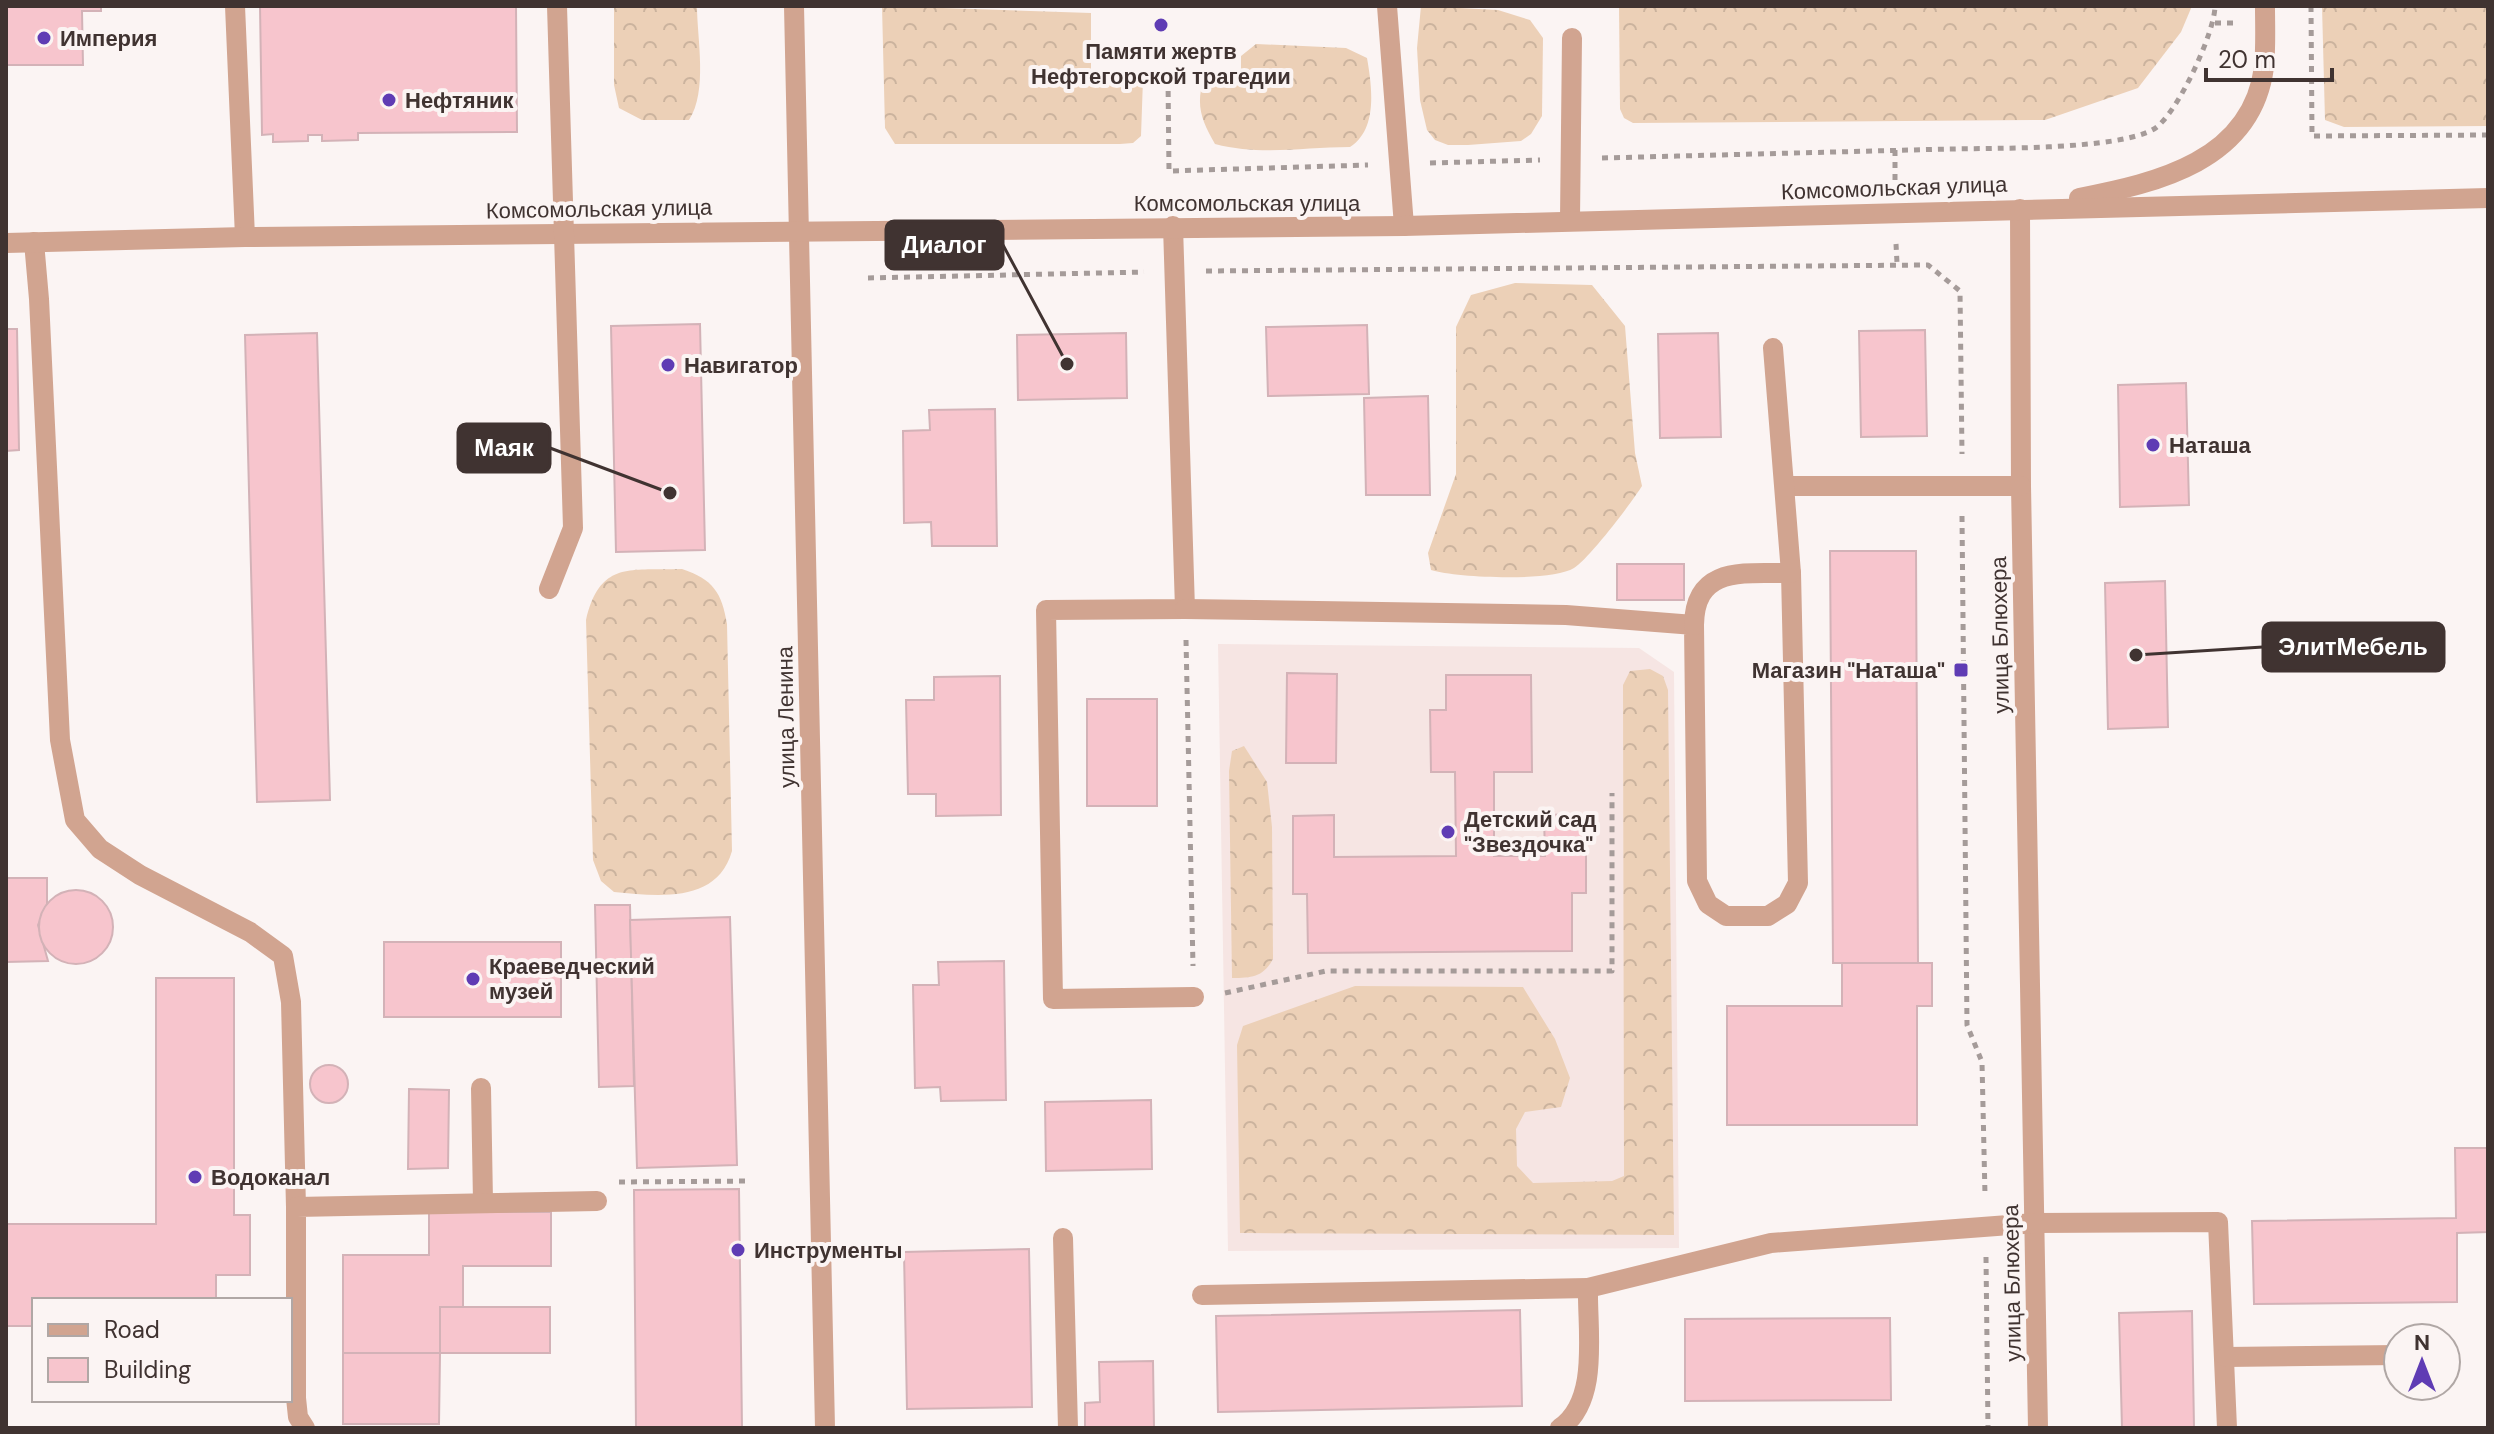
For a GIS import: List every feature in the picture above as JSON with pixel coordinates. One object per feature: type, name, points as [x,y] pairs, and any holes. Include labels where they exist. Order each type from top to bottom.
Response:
[{"type":"street","points":[[235,6],[245,237]]},
{"type":"street","points":[[549,589],[573,528],[557,6]]},
{"type":"street","name":"улица Ленина","points":[[794,6],[825,1428]]},
{"type":"street","points":[[1387,6],[1404,226]]},
{"type":"street","points":[[2020,209],[2164,178],[2218,150],[2244,124],[2253,106],[2264,69],[2265,6]]},
{"type":"street","points":[[1570,219],[1572,38]]},
{"type":"street","name":"Комсомольская улица","points":[[6,243],[245,237],[1404,226],[1570,219],[2488,198]]},
{"type":"street","name":"улица Блюхера","points":[[2020,209],[2021,486],[2038,1428]]},
{"type":"street","points":[[1173,226],[1185,609]]},
{"type":"street","points":[[34,242],[60,740],[75,820],[100,849],[140,875],[250,932],[283,956],[291,1002],[296,1207],[296,1398],[298,1417],[305,1428]]},
{"type":"street","points":[[1773,348],[1791,573],[1798,883],[1787,904],[1768,916],[1726,916],[1708,904],[1697,881],[1694,606],[1702,591],[1714,580],[1731,574],[1791,573]]},
{"type":"street","points":[[1786,486],[2021,486]]},
{"type":"street","points":[[1194,997],[1053,999],[1046,610],[1550,615],[1694,625]]},
{"type":"street","points":[[481,1088],[483,1202]]},
{"type":"street","points":[[296,1207],[597,1201]]},
{"type":"street","points":[[1202,1295],[1588,1288],[1771,1243],[2036,1223],[2218,1222],[2227,1428]]},
{"type":"street","points":[[1063,1238],[1068,1428]]},
{"type":"street","points":[[1560,1428],[1581,1408],[1586,1386],[1588,1288]]},
{"type":"street","points":[[2226,1357],[2382,1355]]},
{"type":"path","points":[[1168,79],[1169,171],[2036,147],[2111,140],[2155,128],[2187,85],[2215,23],[2215,6]]},
{"type":"path","points":[[2311,6],[2312,136],[2488,135]]},
{"type":"path","points":[[1185,609],[1194,997],[1326,971],[1612,971],[1612,793]]},
{"type":"shaded area","name":"Детский сад \"Звездочка\"","points":[[1218,644],[1639,648],[1674,672],[1679,1248],[1228,1251]]},
{"type":"green space","points":[[614,6],[697,6],[700,80],[695,108],[689,120],[642,120],[619,108],[614,85]]},
{"type":"green space","points":[[882,6],[1091,13],[1091,79],[1143,79],[1141,136],[1133,143],[1120,144],[895,144],[885,128]]},
{"type":"green space","points":[[1421,6],[1498,10],[1530,20],[1543,38],[1542,116],[1531,134],[1521,141],[1468,145],[1448,145],[1435,140],[1427,130],[1420,100],[1417,48]]},
{"type":"green space","points":[[1619,6],[2192,6],[2181,32],[2138,88],[2045,120],[1633,123],[1624,118],[1620,109]]},
{"type":"green space","points":[[2322,6],[2488,6],[2488,126],[2344,127],[2325,120]]},
{"type":"green space","points":[[1256,44],[1346,48],[1367,58],[1371,107],[1365,130],[1359,139],[1350,147],[1282,150],[1249,150],[1215,144],[1201,113],[1200,97],[1204,79],[1241,79],[1241,56]]},
{"type":"green space","points":[[1515,283],[1592,285],[1625,326],[1635,453],[1642,486],[1620,517],[1574,568],[1526,577],[1462,575],[1431,570],[1428,553],[1456,474],[1456,327],[1471,295]]},
{"type":"green space","points":[[682,569],[701,577],[714,589],[727,624],[732,851],[724,868],[700,888],[667,895],[614,892],[601,881],[593,860],[586,620],[592,601],[609,578],[633,570]]},
{"type":"green space","points":[[1650,669],[1663,676],[1668,690],[1674,1235],[1240,1233],[1237,1045],[1243,1026],[1355,986],[1523,987],[1555,1039],[1570,1078],[1561,1107],[1525,1112],[1516,1129],[1517,1166],[1533,1183],[1612,1181],[1624,1176],[1623,685],[1630,671]]},
{"type":"green space","points":[[1244,746],[1267,782],[1272,827],[1273,959],[1265,970],[1256,975],[1232,978],[1229,771],[1232,751]]},
{"type":"building","name":"Империя","points":[[6,6],[101,6],[101,11],[82,11],[83,65],[6,65]]},
{"type":"building","name":"Нефтяник","points":[[260,6],[516,6],[517,132],[358,133],[358,140],[322,141],[322,135],[308,135],[308,141],[273,142],[273,134],[262,135]]},
{"type":"building","points":[[700,324],[705,550],[616,552],[611,326]]},
{"type":"building","points":[[1367,325],[1369,394],[1268,396],[1266,327]]},
{"type":"building","points":[[6,329],[17,329],[19,450],[6,451]]},
{"type":"building","points":[[1925,330],[1927,436],[1861,437],[1859,331]]},
{"type":"building","points":[[317,333],[330,800],[257,802],[245,335]]},
{"type":"building","points":[[1126,333],[1127,398],[1018,400],[1017,335]]},
{"type":"building","points":[[1718,333],[1721,437],[1660,438],[1658,334]]},
{"type":"building","name":"Наташа","points":[[2186,383],[2189,505],[2120,507],[2118,385]]},
{"type":"building","points":[[1428,396],[1430,495],[1366,495],[1364,398]]},
{"type":"building","points":[[995,409],[997,546],[932,546],[931,522],[904,523],[903,431],[930,430],[929,410]]},
{"type":"building","points":[[1830,551],[1916,551],[1918,963],[1833,963]]},
{"type":"building","points":[[1617,564],[1684,564],[1684,600],[1617,600]]},
{"type":"building","points":[[2165,581],[2168,727],[2108,729],[2105,583]]},
{"type":"building","points":[[1287,673],[1337,674],[1336,763],[1286,763]]},
{"type":"building","points":[[1446,675],[1531,675],[1532,772],[1494,772],[1494,856],[1545,856],[1544,815],[1586,814],[1586,893],[1572,893],[1572,951],[1308,953],[1307,894],[1293,894],[1293,816],[1334,815],[1334,857],[1456,856],[1455,772],[1431,772],[1430,710],[1446,710]]},
{"type":"building","points":[[1000,676],[1001,815],[936,816],[936,794],[908,794],[906,700],[934,700],[934,677]]},
{"type":"building","points":[[1087,699],[1157,699],[1157,806],[1087,806]]},
{"type":"building","points":[[6,878],[47,878],[47,904],[38,925],[48,961],[6,962]]},
{"type":"building","points":[[69,890],[83,890],[97,896],[107,906],[113,927],[107,948],[97,958],[83,964],[69,964],[55,958],[45,948],[39,934],[39,920],[45,906],[55,896]]},
{"type":"building","points":[[595,905],[630,905],[634,1086],[599,1087]]},
{"type":"building","points":[[730,917],[737,1165],[637,1168],[630,920]]},
{"type":"building","name":"Краеведческий музей","points":[[384,942],[561,942],[561,1017],[384,1017]]},
{"type":"building","points":[[1004,961],[1006,1100],[941,1101],[940,1087],[915,1088],[913,985],[939,985],[938,962]]},
{"type":"building","points":[[1842,963],[1932,963],[1932,1006],[1917,1006],[1917,1125],[1727,1125],[1727,1006],[1842,1006]]},
{"type":"building","name":"Водоканал","points":[[156,978],[234,978],[234,1215],[250,1215],[250,1275],[216,1275],[216,1298],[32,1298],[32,1326],[6,1326],[6,1224],[156,1224]]},
{"type":"building","points":[[329,1065],[342,1071],[348,1084],[342,1097],[329,1103],[316,1097],[310,1084],[316,1071]]},
{"type":"building","points":[[409,1089],[449,1090],[448,1168],[408,1169]]},
{"type":"building","points":[[1151,1100],[1152,1169],[1046,1171],[1045,1102]]},
{"type":"building","points":[[2455,1148],[2488,1148],[2488,1232],[2457,1233],[2457,1302],[2254,1304],[2252,1221],[2456,1218]]},
{"type":"building","points":[[739,1189],[742,1428],[636,1428],[634,1190]]},
{"type":"building","points":[[429,1212],[551,1212],[551,1266],[463,1266],[463,1307],[440,1307],[440,1353],[343,1353],[343,1255],[429,1255]]},
{"type":"building","points":[[1029,1249],[1032,1407],[907,1409],[904,1252]]},
{"type":"building","points":[[440,1307],[550,1307],[550,1353],[440,1353]]},
{"type":"building","points":[[1520,1310],[1522,1406],[1218,1412],[1216,1316]]},
{"type":"building","points":[[2192,1311],[2194,1428],[2122,1428],[2119,1313]]},
{"type":"building","points":[[1890,1318],[1891,1400],[1685,1401],[1685,1319]]},
{"type":"building","points":[[343,1353],[440,1353],[439,1424],[343,1424]]},
{"type":"building","points":[[1153,1361],[1154,1428],[1085,1428],[1085,1403],[1100,1402],[1099,1362]]},
{"type":"place","name":"Памяти жертв Нефтегорской трагедии","points":[[1161,25]]},
{"type":"place","name":"Империя","points":[[44,38]]},
{"type":"place","name":"Нефтяник","points":[[389,100]]},
{"type":"place","name":"Диалог","points":[[1067,364]]},
{"type":"place","name":"Навигатор","points":[[668,365]]},
{"type":"place","name":"Наташа","points":[[2153,445]]},
{"type":"place","name":"Маяк","points":[[670,493]]},
{"type":"place","name":"ЭлитМебель","points":[[2136,655]]},
{"type":"place","name":"Магазин \"Наташа\"","points":[[1961,670]]},
{"type":"place","name":"Детский сад \"Звездочка\"","points":[[1448,832]]},
{"type":"place","name":"Краеведческий музей","points":[[473,979]]},
{"type":"place","name":"Водоканал","points":[[195,1177]]},
{"type":"place","name":"Инструменты","points":[[738,1250]]}]
